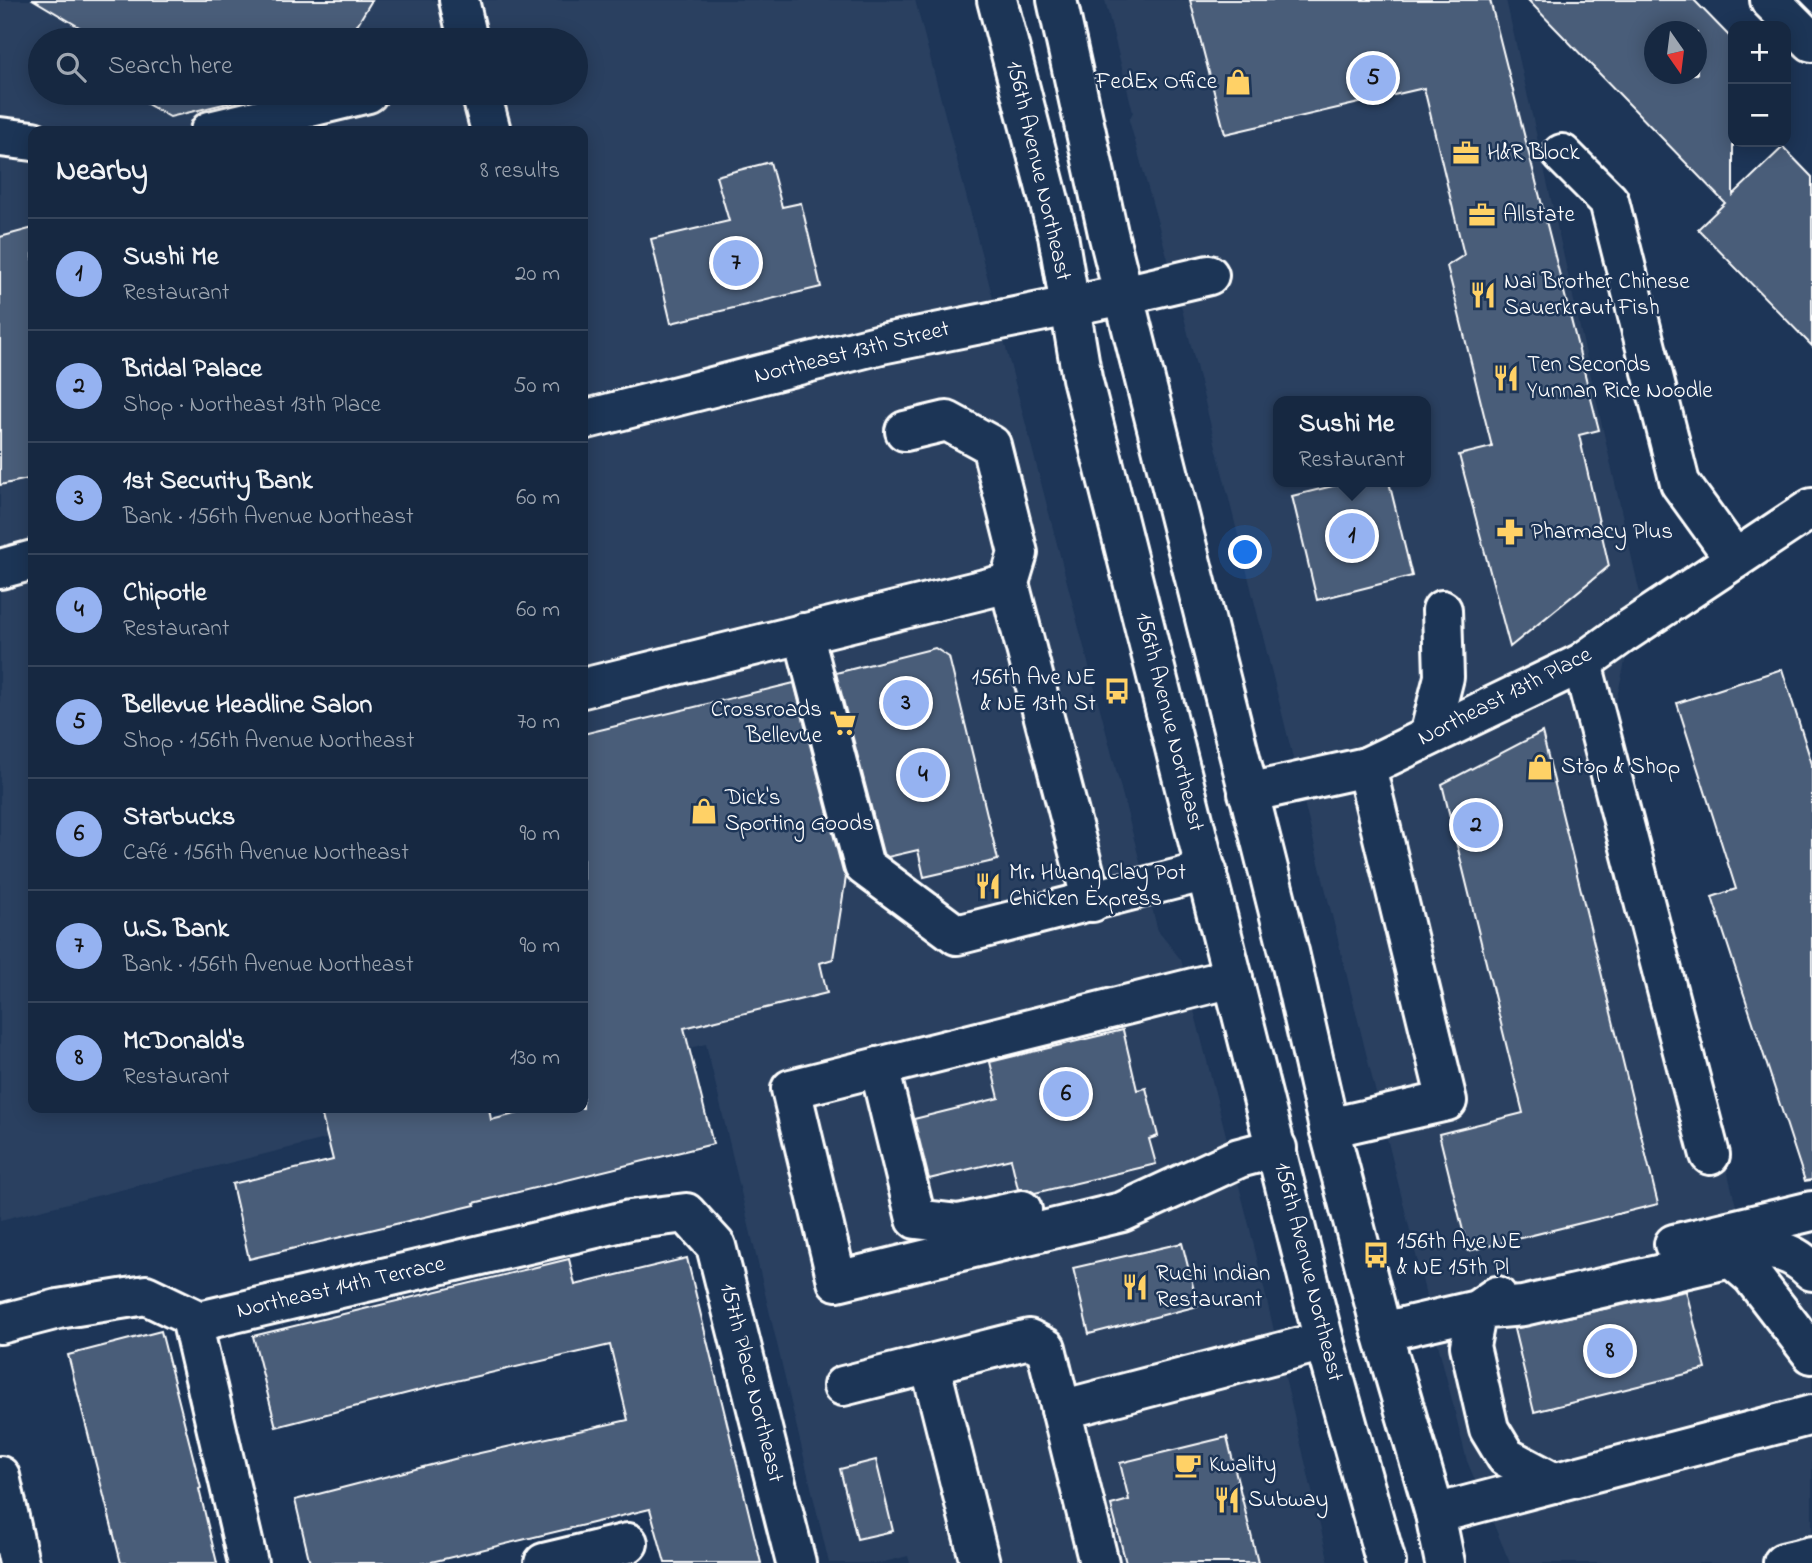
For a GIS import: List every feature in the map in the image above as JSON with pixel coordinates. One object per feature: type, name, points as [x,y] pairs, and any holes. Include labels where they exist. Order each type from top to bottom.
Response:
[{"type":"main road","points":[[459,0],[465,28]]},
{"type":"main road","name":"156th Avenue Northeast","points":[[997,0],[1058,235],[1082,378],[1324,1341],[1386,1563]]},
{"type":"main road","points":[[1057,0],[1124,295],[1289,952],[1329,1128],[1382,1332],[1435,1514],[1446,1563]]},
{"type":"main road","points":[[1770,0],[1812,42]]},
{"type":"main road","points":[[231,126],[318,105]]},
{"type":"main road","points":[[484,105],[490,126]]},
{"type":"main road","points":[[0,137],[28,140]]},
{"type":"main road","points":[[1562,154],[1609,201],[1680,483],[1735,559]]},
{"type":"main road","name":"Northeast 13th Street","points":[[588,419],[881,344],[1209,275]]},
{"type":"main road","points":[[905,431],[947,421],[991,445],[1018,553],[1009,583],[1092,902]]},
{"type":"main road","name":"Northeast 13th Place","points":[[1248,793],[1367,768],[1582,663],[1812,508]]},
{"type":"main road","points":[[0,569],[28,561]]},
{"type":"main road","points":[[588,687],[1009,583]]},
{"type":"main road","points":[[1429,736],[1444,677],[1443,610]]},
{"type":"main road","points":[[803,633],[864,866],[957,935],[1207,872]]},
{"type":"main road","points":[[1582,663],[1710,1155]]},
{"type":"main road","points":[[1329,1128],[1447,1101],[1367,768]]},
{"type":"main road","points":[[1233,978],[791,1089],[837,1281],[1122,1212],[1239,1158]]},
{"type":"main road","points":[[878,1067],[916,1219],[959,1224],[1277,1148]]},
{"type":"main road","points":[[1555,1483],[1506,1457],[1489,1429],[1470,1346],[1477,1310],[1517,1282],[1812,1211]]},
{"type":"main road","name":"Northeast 14th Terrace","points":[[191,1318],[200,1321],[630,1220],[686,1213]]},
{"type":"main road","name":"157th Place Northeast","points":[[686,1213],[716,1246],[796,1563]]},
{"type":"main road","points":[[1382,1332],[1477,1310],[1523,1307],[1768,1248],[1800,1259],[1812,1271]]},
{"type":"main road","points":[[1731,1258],[1752,1276],[1812,1354]]},
{"type":"main road","points":[[0,1324],[58,1309],[146,1295],[191,1318],[248,1563]]},
{"type":"main road","points":[[843,1385],[1029,1339],[1046,1348],[1099,1563]]},
{"type":"main road","points":[[1061,1410],[1324,1341]]},
{"type":"main road","points":[[930,1364],[980,1563]]},
{"type":"main road","points":[[1435,1514],[1555,1483],[1810,1407]]},
{"type":"main road","points":[[0,1476],[19,1563]]},
{"type":"main road","points":[[544,1563],[628,1543]]},
{"type":"main road","points":[[1783,1563],[1812,1556]]},
{"type":"shaded area","name":"Crossroads Bellevue","points":[[0,0],[915,0],[1158,931],[1181,960],[1249,1225],[1329,1563],[910,1563],[908,1556],[880,1563],[829,1563],[706,1044],[588,1073],[588,126],[28,126],[28,1113],[429,1113],[0,1220]]},
{"type":"shaded area","points":[[1105,0],[1506,0],[1640,594],[1613,715],[1736,1206],[1812,1187],[1812,1563],[1510,1563],[1467,1461],[1182,309],[1129,120],[1133,112]]},
{"type":"building","points":[[34,0],[372,0],[355,28],[81,28]]},
{"type":"building","points":[[1190,0],[1490,0],[1599,430],[1579,435],[1609,566],[1510,647],[1459,455],[1492,447],[1447,266],[1464,255],[1424,88],[1225,134]]},
{"type":"building","points":[[1528,0],[1694,0],[1728,35],[1728,147],[1733,147],[1733,195],[1783,147],[1812,177],[1812,346],[1698,229],[1725,203]]},
{"type":"building","points":[[149,105],[220,105],[170,117]]},
{"type":"building","points":[[770,162],[782,207],[801,203],[821,287],[671,323],[651,239],[729,221],[716,176]]},
{"type":"building","points":[[28,229],[28,479],[0,485],[0,237]]},
{"type":"building","points":[[1329,487],[1390,487],[1412,576],[1317,600],[1292,496]]},
{"type":"building","points":[[935,648],[949,657],[998,860],[924,877],[918,850],[888,857],[883,853],[836,673]]},
{"type":"building","points":[[1782,669],[1812,764],[1812,1180],[1805,1181],[1712,897],[1736,889],[1677,703]]},
{"type":"building","name":"Dick's Sporting Goods","points":[[794,683],[846,877],[833,959],[820,963],[827,993],[684,1028],[713,1144],[249,1259],[232,1184],[333,1160],[321,1113],[490,1113],[491,1120],[519,1113],[588,1113],[588,733]]},
{"type":"building","points":[[1542,732],[1658,1204],[1468,1251],[1439,1134],[1523,1113],[1442,784]]},
{"type":"building","points":[[1123,1030],[1137,1090],[1146,1088],[1158,1136],[1149,1139],[1156,1164],[1035,1193],[1028,1189],[1018,1189],[1011,1159],[929,1179],[914,1119],[999,1098],[990,1062]]},
{"type":"building","name":"Ruchi Indian Restaurant","points":[[1182,1243],[1198,1306],[1089,1334],[1073,1268]]},
{"type":"building","points":[[687,1258],[761,1563],[665,1563],[650,1509],[427,1563],[310,1563],[295,1500],[462,1457],[628,1420],[610,1345],[276,1427],[253,1336],[569,1259],[575,1285]]},
{"type":"building","points":[[1686,1291],[1706,1369],[1534,1412],[1514,1329]]},
{"type":"building","points":[[161,1331],[217,1563],[121,1563],[68,1355]]},
{"type":"building","points":[[1227,1437],[1258,1563],[1126,1563],[1111,1505],[1129,1500],[1120,1463]]},
{"type":"building","points":[[876,1460],[893,1531],[857,1539],[840,1469]]},
{"type":"place","name":"Bellevue Headline Salon","points":[[1373,78]]},
{"type":"place","name":"FedEx Office","points":[[1238,82]]},
{"type":"place","name":"H&R Block","points":[[1466,153]]},
{"type":"place","name":"Allstate","points":[[1482,215]]},
{"type":"place","name":"U.S. Bank","points":[[736,263]]},
{"type":"place","name":"Nai Brother Chinese Sauerkraut Fish","points":[[1483,295]]},
{"type":"place","name":"Ten Seconds Yunnan Rice Noodle","points":[[1506,378]]},
{"type":"place","name":"Pharmacy Plus","points":[[1510,532]]},
{"type":"place","name":"Sushi Me","points":[[1352,536]]},
{"type":"place","name":"156th Ave NE & NE 13th St","points":[[1117,691]]},
{"type":"place","name":"1st Security Bank","points":[[906,703]]},
{"type":"place","name":"Crossroads Bellevue","points":[[843,723]]},
{"type":"place","name":"Stop & Shop","points":[[1540,767]]},
{"type":"place","name":"Chipotle","points":[[923,775]]},
{"type":"place","name":"Dick's Sporting Goods","points":[[704,811]]},
{"type":"place","name":"Bridal Palace","points":[[1476,825]]},
{"type":"place","name":"Mr. Huang Clay Pot Chicken Express","points":[[988,886]]},
{"type":"place","name":"Starbucks","points":[[1066,1094]]},
{"type":"place","name":"156th Ave NE & NE 15th Pl","points":[[1376,1255]]},
{"type":"place","name":"Ruchi Indian Restaurant","points":[[1135,1287]]},
{"type":"place","name":"McDonald's","points":[[1610,1351]]},
{"type":"place","name":"Kwality","points":[[1188,1465]]},
{"type":"place","name":"Subway","points":[[1227,1500]]}]
